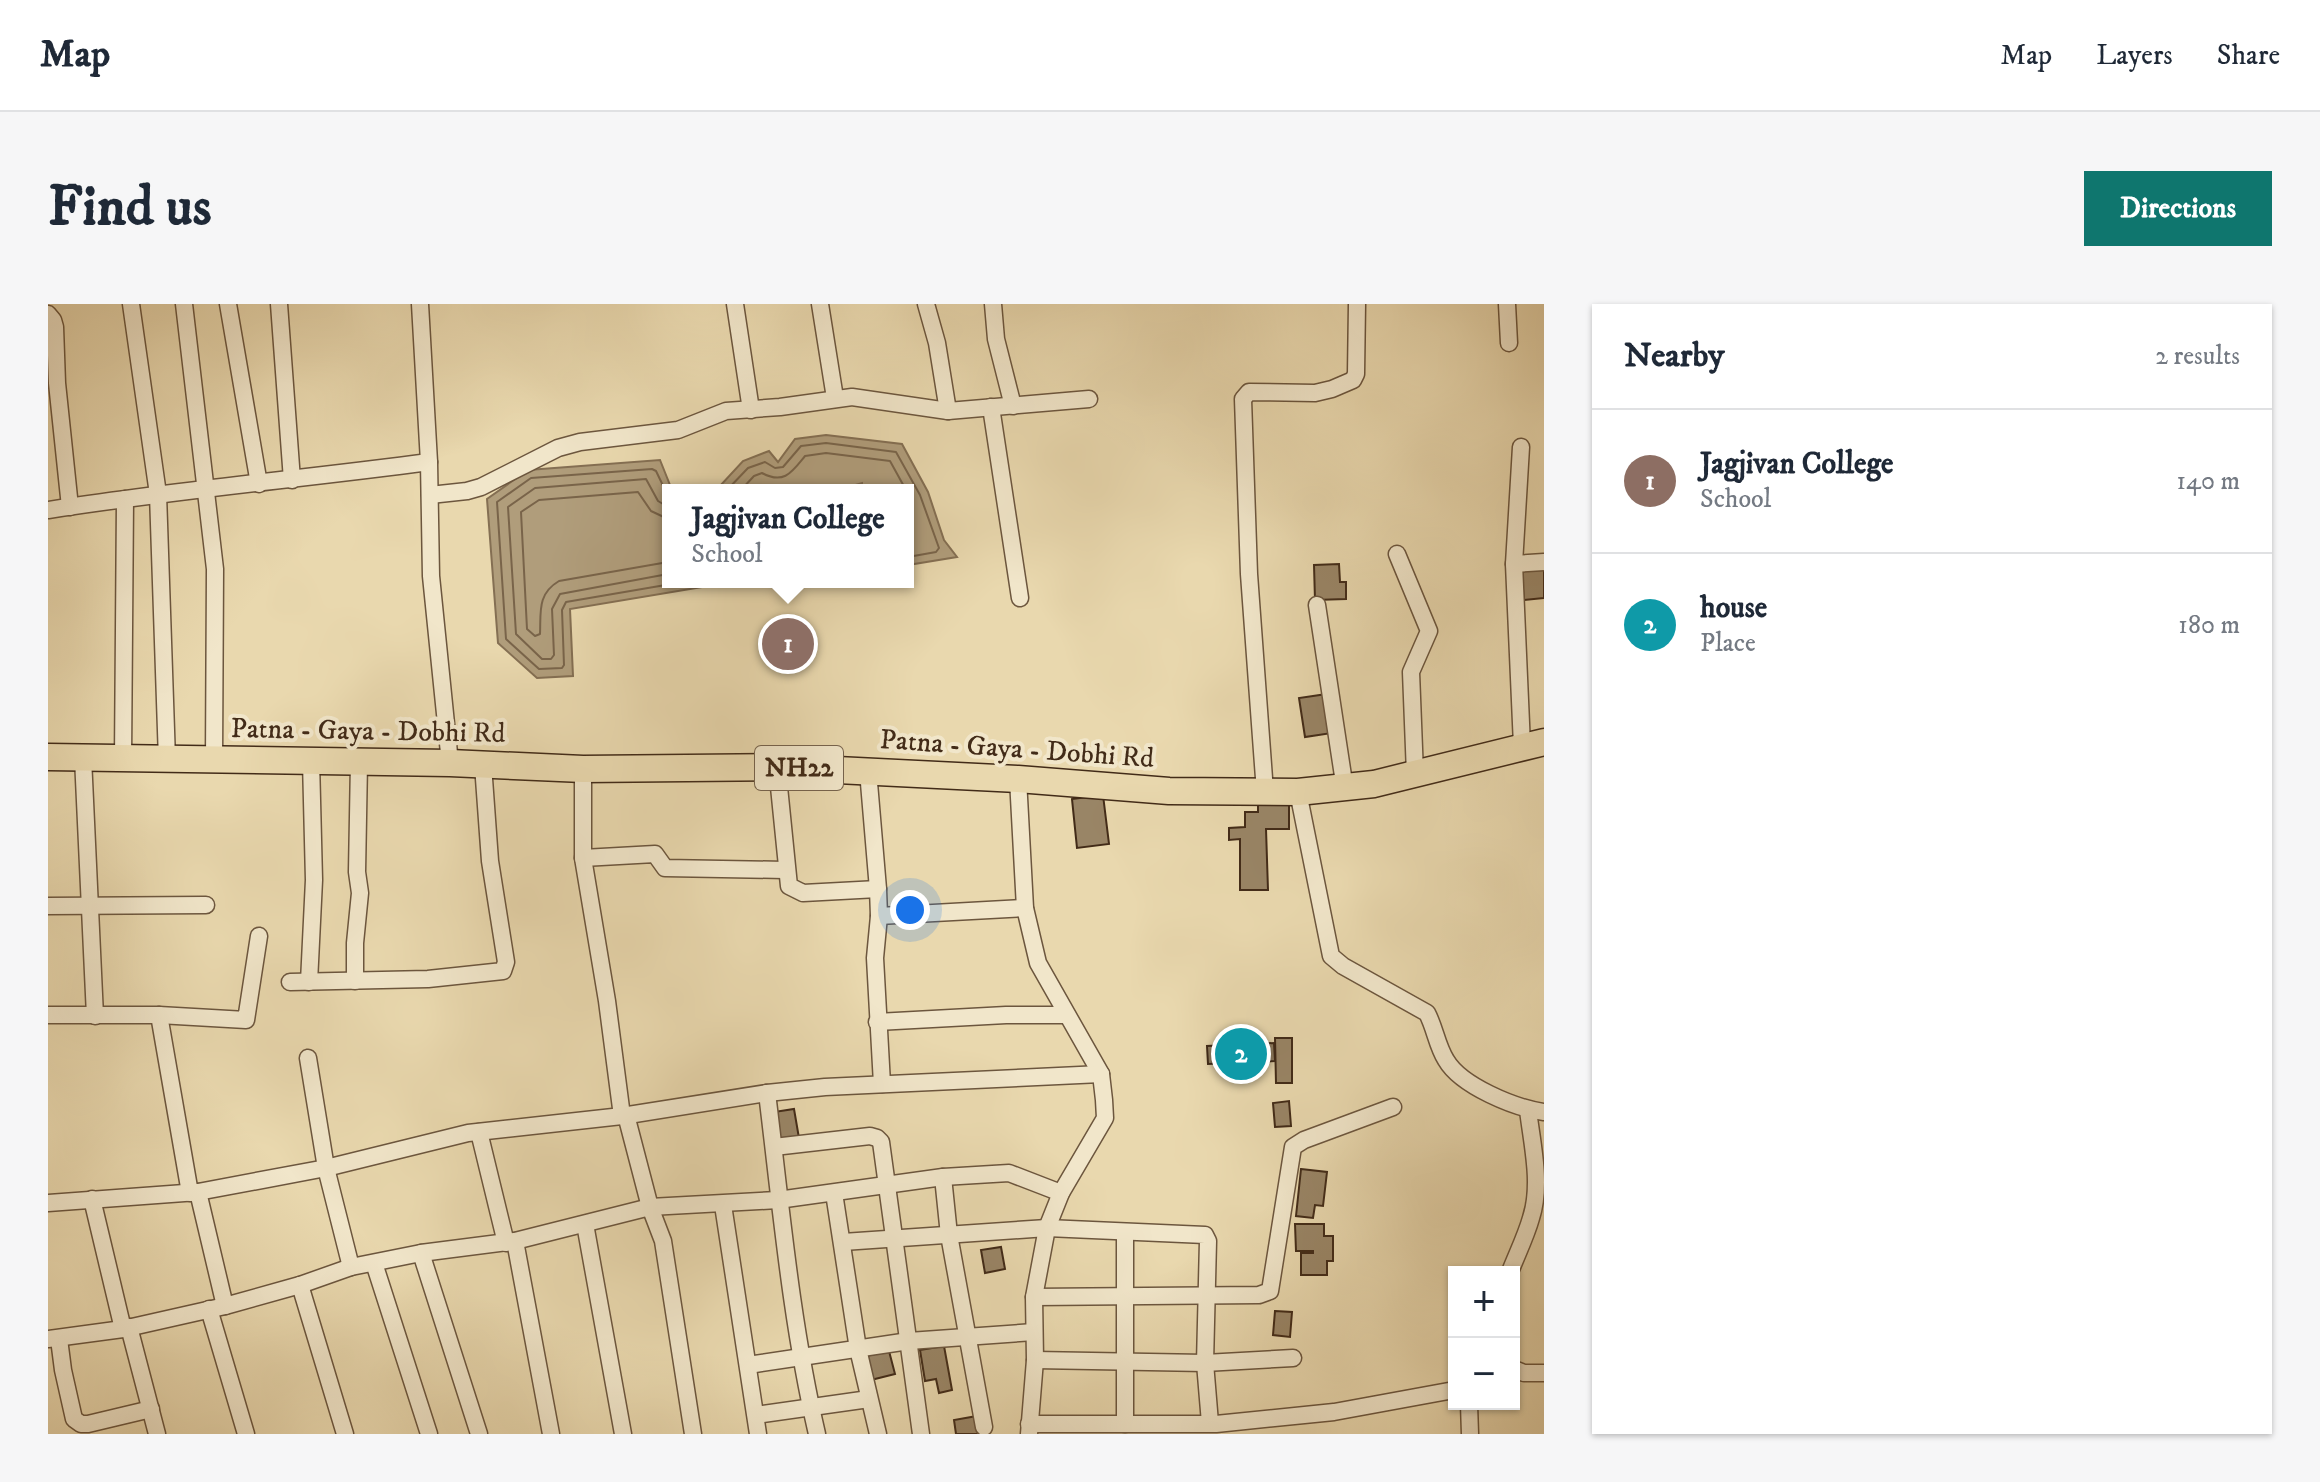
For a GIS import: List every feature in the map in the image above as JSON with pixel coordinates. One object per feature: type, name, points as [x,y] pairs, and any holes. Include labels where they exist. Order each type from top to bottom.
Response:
[{"type":"main road","name":"Patna - Gaya - Dobhi Rd","points":[[48,757],[450,763],[583,769],[777,767],[1018,779],[1169,791],[1298,792],[1345,789],[1533,744]]},
{"type":"street","points":[[131,304],[158,494],[167,760]]},
{"type":"street","points":[[184,304],[215,569],[214,760]]},
{"type":"street","points":[[228,304],[259,484]]},
{"type":"street","points":[[279,304],[292,480]]},
{"type":"street","points":[[420,304],[429,462],[431,576],[450,763]]},
{"type":"street","points":[[735,304],[751,410]]},
{"type":"street","points":[[820,304],[835,398]]},
{"type":"street","points":[[926,304],[937,343],[948,411]]},
{"type":"street","points":[[993,304],[996,339],[1013,406]]},
{"type":"street","points":[[1265,792],[1249,574],[1243,399],[1249,392],[1315,393],[1353,380],[1356,374],[1357,304]]},
{"type":"street","points":[[1507,304],[1509,343]]},
{"type":"street","points":[[48,314],[55,327],[57,383],[70,507]]},
{"type":"street","points":[[430,495],[481,487],[558,448],[580,442],[687,428],[719,412],[860,397],[948,411],[1089,399]]},
{"type":"street","points":[[991,407],[1020,598]]},
{"type":"street","points":[[1521,447],[1514,564],[1533,744]]},
{"type":"street","points":[[48,510],[429,462]]},
{"type":"street","points":[[123,759],[125,499]]},
{"type":"street","points":[[1397,554],[1429,631],[1411,672],[1415,774]]},
{"type":"street","points":[[1514,564],[1544,562]]},
{"type":"street","points":[[1317,605],[1345,789]]},
{"type":"street","points":[[83,758],[95,1016]]},
{"type":"street","points":[[309,982],[314,880],[311,761]]},
{"type":"street","points":[[355,981],[360,893],[357,872],[359,762]]},
{"type":"street","points":[[290,982],[428,979],[505,969],[490,861],[483,765]]},
{"type":"street","points":[[777,767],[789,886],[803,893],[878,889]]},
{"type":"street","points":[[583,769],[583,858],[624,1116],[663,1241],[693,1434]]},
{"type":"street","points":[[868,771],[878,889],[875,958],[882,1084]]},
{"type":"street","points":[[1018,779],[1025,908],[1038,963],[1101,1074],[1105,1118],[1061,1193],[1047,1228],[1034,1297],[1035,1360],[1029,1429],[1210,1423],[1334,1412],[1448,1391]]},
{"type":"street","points":[[1298,792],[1331,956],[1343,966],[1427,1013],[1443,1056],[1462,1079],[1536,1111],[1538,1219],[1513,1266]]},
{"type":"street","points":[[583,858],[655,854],[665,868],[785,870]]},
{"type":"street","points":[[48,906],[206,905]]},
{"type":"street","points":[[879,916],[1025,908]]},
{"type":"street","points":[[48,1015],[159,1015],[246,1020],[259,936]]},
{"type":"street","points":[[159,1015],[217,1307],[246,1434]]},
{"type":"street","points":[[877,1022],[1066,1015]]},
{"type":"street","points":[[308,1058],[326,1168],[351,1267]]},
{"type":"street","points":[[48,1203],[194,1193],[326,1168],[479,1132],[624,1116],[767,1093],[882,1084],[1101,1074]]},
{"type":"street","points":[[767,1093],[778,1200],[801,1356],[817,1434]]},
{"type":"street","points":[[1034,1297],[1259,1295],[1270,1291],[1293,1147],[1304,1140],[1393,1107]]},
{"type":"street","points":[[479,1132],[510,1242],[551,1434]]},
{"type":"street","points":[[774,1147],[870,1136],[881,1142],[921,1434]]},
{"type":"street","points":[[151,1409],[88,1424],[74,1419],[54,1339],[126,1328],[217,1307],[300,1285],[351,1267],[421,1253],[510,1242],[650,1207],[778,1200],[943,1177],[1009,1173],[1061,1193]]},
{"type":"street","points":[[943,1177],[949,1235],[984,1427]]},
{"type":"street","points":[[834,1193],[858,1349],[878,1434]]},
{"type":"street","points":[[92,1199],[157,1434]]},
{"type":"street","points":[[723,1205],[758,1434]]},
{"type":"street","points":[[585,1224],[623,1434]]},
{"type":"street","points":[[843,1242],[1047,1228],[1205,1235],[1208,1241],[1205,1363],[1210,1423]]},
{"type":"street","points":[[1125,1233],[1125,1424]]},
{"type":"street","points":[[421,1253],[479,1434]]},
{"type":"street","points":[[374,1263],[429,1434]]},
{"type":"street","points":[[300,1285],[345,1434]]},
{"type":"street","points":[[748,1365],[909,1341],[1034,1332]]},
{"type":"street","points":[[1035,1360],[1205,1363],[1293,1358]]},
{"type":"street","points":[[1520,1371],[1544,1373]]},
{"type":"street","points":[[756,1415],[869,1399]]},
{"type":"street","points":[[1469,1410],[1470,1434]]},
{"type":"water","points":[[826,435],[902,444],[928,492],[944,540],[957,557],[914,564],[914,484],[722,484],[743,461],[769,451],[778,462],[795,439]]},
{"type":"water","points":[[660,460],[670,484],[662,484],[662,588],[696,588],[570,609],[573,676],[537,678],[498,643],[487,499],[528,470]]},
{"type":"building","points":[[1339,564],[1340,582],[1346,582],[1346,599],[1315,600],[1314,565]]},
{"type":"building","points":[[1544,565],[1544,598],[1524,600],[1521,567]]},
{"type":"building","points":[[1327,694],[1332,733],[1305,737],[1299,698]]},
{"type":"building","points":[[1103,795],[1109,844],[1077,848],[1072,799]]},
{"type":"building","points":[[1289,799],[1289,829],[1266,829],[1268,890],[1240,890],[1240,839],[1229,840],[1229,828],[1245,827],[1245,812],[1258,812],[1258,800]]},
{"type":"building","points":[[1275,1038],[1292,1038],[1292,1083],[1276,1083]]},
{"type":"building","points":[[1274,1043],[1275,1061],[1208,1064],[1207,1046]]},
{"type":"building","points":[[1289,1101],[1291,1126],[1275,1127],[1273,1103]]},
{"type":"building","points":[[794,1109],[800,1144],[779,1147],[774,1112]]},
{"type":"building","points":[[1301,1169],[1327,1172],[1323,1206],[1315,1205],[1313,1218],[1296,1216]]},
{"type":"building","points":[[1295,1224],[1324,1224],[1324,1236],[1333,1236],[1333,1261],[1327,1261],[1327,1275],[1301,1275],[1301,1253],[1313,1251],[1296,1251]]},
{"type":"building","points":[[1001,1247],[1005,1269],[985,1273],[981,1250]]},
{"type":"building","points":[[1275,1311],[1292,1312],[1290,1337],[1273,1335]]},
{"type":"building","points":[[944,1346],[952,1390],[939,1393],[936,1379],[925,1381],[920,1350]]},
{"type":"building","points":[[889,1351],[895,1374],[871,1380],[866,1356]]},
{"type":"building","points":[[977,1416],[979,1434],[956,1434],[954,1420]]},
{"type":"place","name":"Jagjivan College","points":[[788,644]]},
{"type":"place","name":"house","points":[[1241,1054]]}]
